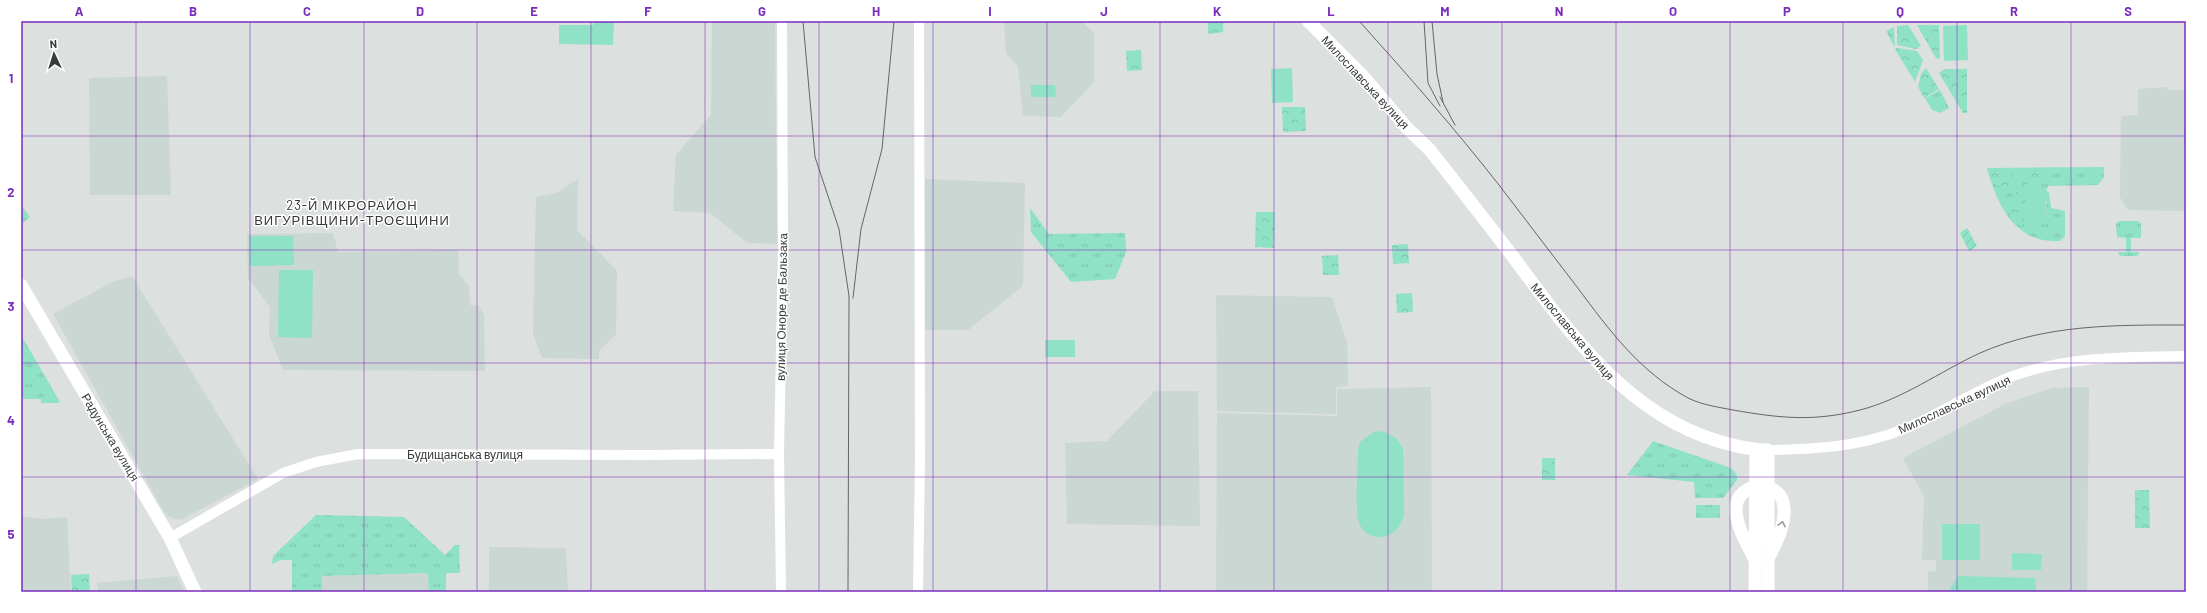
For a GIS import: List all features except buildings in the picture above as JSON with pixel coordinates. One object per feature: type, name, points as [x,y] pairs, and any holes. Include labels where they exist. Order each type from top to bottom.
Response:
[{"type":"main road","name":"Милославська вулиця","points":[[1308,21],[1362,75],[1407,128],[1429,149],[1556,314],[1606,373],[1642,403],[1667,420],[1703,437],[1762,450]]},
{"type":"main road","name":"Радунська вулиця","points":[[21,285],[170,538],[196,592]]},
{"type":"main road","points":[[1762,450],[1762,560],[1768,592]]},
{"type":"main road","points":[[1755,592],[1762,560],[1780,534],[1784,508],[1782,498],[1776,490],[1761,486],[1740,497],[1736,509],[1743,536],[1762,560]]},
{"type":"street","name":"вулиця Оноре де Бальзака","points":[[781,592],[779,454],[783,244],[782,21]]},
{"type":"street","points":[[918,592],[920,460],[918,178],[919,21]]},
{"type":"street","name":"Милославська вулиця","points":[[1762,450],[1823,449],[1876,439],[1925,420],[1998,382],[2049,366],[2082,360],[2130,356],[2186,356]]},
{"type":"street","name":"Будищанська вулиця","points":[[170,538],[283,473],[316,462],[358,454],[779,454]]},
{"type":"shaded area","points":[[712,21],[775,21],[777,244],[747,243],[710,213],[673,211],[676,155],[711,115]]},
{"type":"shaded area","points":[[1004,21],[1081,21],[1094,33],[1094,82],[1061,117],[1023,116],[1018,66],[1006,54]]},
{"type":"shaded area","points":[[167,76],[171,195],[90,195],[89,78]]},
{"type":"shaded area","points":[[2166,87],[2170,90],[2186,90],[2186,211],[2128,210],[2120,197],[2121,116],[2138,115],[2138,89]]},
{"type":"shaded area","points":[[578,179],[577,230],[617,271],[616,334],[599,351],[599,359],[542,358],[533,334],[536,197],[556,193]]},
{"type":"shaded area","points":[[925,179],[1025,183],[1023,286],[968,330],[925,330]]},
{"type":"shaded area","points":[[333,233],[338,252],[458,250],[459,274],[469,286],[470,305],[479,306],[484,315],[485,371],[283,370],[269,335],[270,307],[248,278],[247,234]]},
{"type":"shaded area","points":[[132,276],[258,479],[181,520],[169,517],[163,510],[53,314],[112,282]]},
{"type":"shaded area","points":[[1216,295],[1332,297],[1347,342],[1348,386],[1336,387],[1336,414],[1217,411]]},
{"type":"shaded area","points":[[1431,387],[1432,592],[1216,592],[1217,413],[1337,416],[1337,389]]},
{"type":"shaded area","points":[[2089,387],[2087,592],[1928,592],[1928,572],[1936,571],[1936,560],[1922,560],[1924,496],[1903,458],[2005,404],[2052,388]]},
{"type":"shaded area","points":[[1155,391],[1198,391],[1200,526],[1067,524],[1065,443],[1107,441]]},
{"type":"shaded area","points":[[21,516],[41,519],[67,517],[71,592],[21,592]]},
{"type":"shaded area","points":[[489,547],[566,548],[568,592],[489,592]]},
{"type":"shaded area","points":[[428,573],[429,592],[322,592],[322,576]]},
{"type":"shaded area","points":[[177,576],[185,592],[98,592],[97,583]]},
{"type":"green space","points":[[594,21],[614,21],[613,45],[559,44],[559,25],[593,25]]},
{"type":"green space","points":[[1208,21],[1223,21],[1223,32],[1208,34]]},
{"type":"green space","points":[[1908,25],[1921,46],[1916,49],[1897,45],[1897,26]]},
{"type":"green space","points":[[1917,25],[1939,25],[1940,59],[1936,58]]},
{"type":"green space","points":[[1967,25],[1968,60],[1944,61],[1943,26]]},
{"type":"green space","points":[[1894,27],[1895,46],[1886,31]]},
{"type":"green space","points":[[1895,49],[1917,51],[1923,60],[1915,82]]},
{"type":"green space","points":[[1141,50],[1142,70],[1127,71],[1126,51]]},
{"type":"green space","points":[[1292,68],[1293,102],[1272,103],[1271,69]]},
{"type":"green space","points":[[1926,68],[1939,89],[1924,98],[1918,87],[1921,74]]},
{"type":"green space","points":[[1945,69],[1967,69],[1967,113],[1963,113],[1939,73]]},
{"type":"green space","points":[[1031,85],[1055,85],[1056,97],[1031,97]]},
{"type":"green space","points":[[1940,90],[1949,108],[1940,113],[1932,110],[1925,98]]},
{"type":"green space","points":[[1282,107],[1305,107],[1306,131],[1283,132]]},
{"type":"green space","points":[[2104,167],[2104,177],[2098,185],[2048,186],[2046,191],[2028,191],[2046,224],[2047,191],[2049,192],[2051,208],[2065,211],[2065,236],[2060,241],[2044,240],[2031,236],[2010,220],[1996,195],[1987,168]]},
{"type":"green space","points":[[2005,169],[2012,173],[2016,179],[2031,172],[2041,172],[2047,173],[2056,179],[2022,185],[2022,189],[2026,197],[2026,204],[2025,216],[2021,226],[2012,220],[2009,208],[2016,193],[2013,186],[1997,186],[1988,170]]},
{"type":"green space","points":[[2028,191],[2047,191],[2046,224],[2028,224]]},
{"type":"green space","points":[[21,205],[30,217],[23,223],[21,220]]},
{"type":"green space","points":[[1030,208],[1049,234],[1125,233],[1126,252],[1115,279],[1071,282],[1031,232]]},
{"type":"green space","points":[[1256,212],[1275,212],[1274,248],[1255,247]]},
{"type":"green space","points":[[2119,221],[2138,221],[2141,224],[2141,238],[2131,238],[2131,252],[2140,252],[2137,256],[2120,256],[2118,252],[2126,252],[2126,238],[2117,237],[2116,224]]},
{"type":"green space","points":[[1967,228],[1977,246],[1969,251],[1960,233]]},
{"type":"green space","points":[[249,236],[293,236],[294,265],[249,266]]},
{"type":"green space","points":[[1408,244],[1409,263],[1393,264],[1392,245]]},
{"type":"green space","points":[[1338,255],[1339,275],[1323,275],[1322,256]]},
{"type":"green space","points":[[279,270],[313,270],[312,338],[278,337]]},
{"type":"green space","points":[[1412,293],[1413,312],[1397,313],[1396,294]]},
{"type":"green space","points":[[21,335],[60,402],[41,403],[41,399],[21,399]]},
{"type":"green space","points":[[1045,340],[1075,340],[1075,357],[1045,357]]},
{"type":"green space","points":[[1375,431],[1385,432],[1396,438],[1403,448],[1404,514],[1395,531],[1388,536],[1380,537],[1366,533],[1361,527],[1357,511],[1358,450],[1360,442]]},
{"type":"green space","points":[[1653,441],[1731,468],[1737,475],[1737,480],[1723,498],[1695,498],[1694,482],[1627,475]]},
{"type":"green space","points":[[1542,458],[1555,458],[1555,480],[1542,480]]},
{"type":"green space","points":[[2135,490],[2149,490],[2150,528],[2135,528]]},
{"type":"green space","points":[[1696,505],[1720,505],[1720,518],[1696,518]]},
{"type":"green space","points":[[316,515],[404,517],[445,555],[455,545],[459,545],[460,573],[446,573],[446,592],[429,592],[428,573],[322,576],[322,592],[292,592],[292,560],[281,560],[272,564],[273,556]]},
{"type":"green space","points":[[1942,524],[1980,524],[1980,560],[1942,560]]},
{"type":"green space","points":[[2012,553],[2042,554],[2041,570],[2012,570]]},
{"type":"green space","points":[[89,574],[90,592],[72,592],[71,575]]},
{"type":"green space","points":[[1958,576],[2035,578],[2036,592],[1948,592]]},
{"type":"green space","points":[[299,582],[312,582],[312,592],[299,592]]},
{"type":"tram line","points":[[803,21],[815,157],[839,229],[849,296],[848,592]]},
{"type":"tram line","points":[[853,298],[861,229],[882,149],[894,21]]},
{"type":"tram line","points":[[1359,21],[1395,61],[1482,164],[1601,319],[1626,349],[1655,375],[1671,387],[1693,400],[1710,406],[1781,417],[1796,418],[1843,414],[1860,410],[1891,399],[1980,353],[2005,343],[2030,336],[2055,331],[2107,326],[2186,325]]},
{"type":"tram line","points":[[1424,21],[1428,83],[1440,106]]},
{"type":"tram line","points":[[1432,21],[1437,74],[1443,102]]},
{"type":"tram line","points":[[1440,97],[1455,125]]},
{"type":"district","name":"23-Й МІКРОРАЙОН ВИГУРІВЩИНИ-ТРОЄЩИНИ","points":[[352,212]]}]
